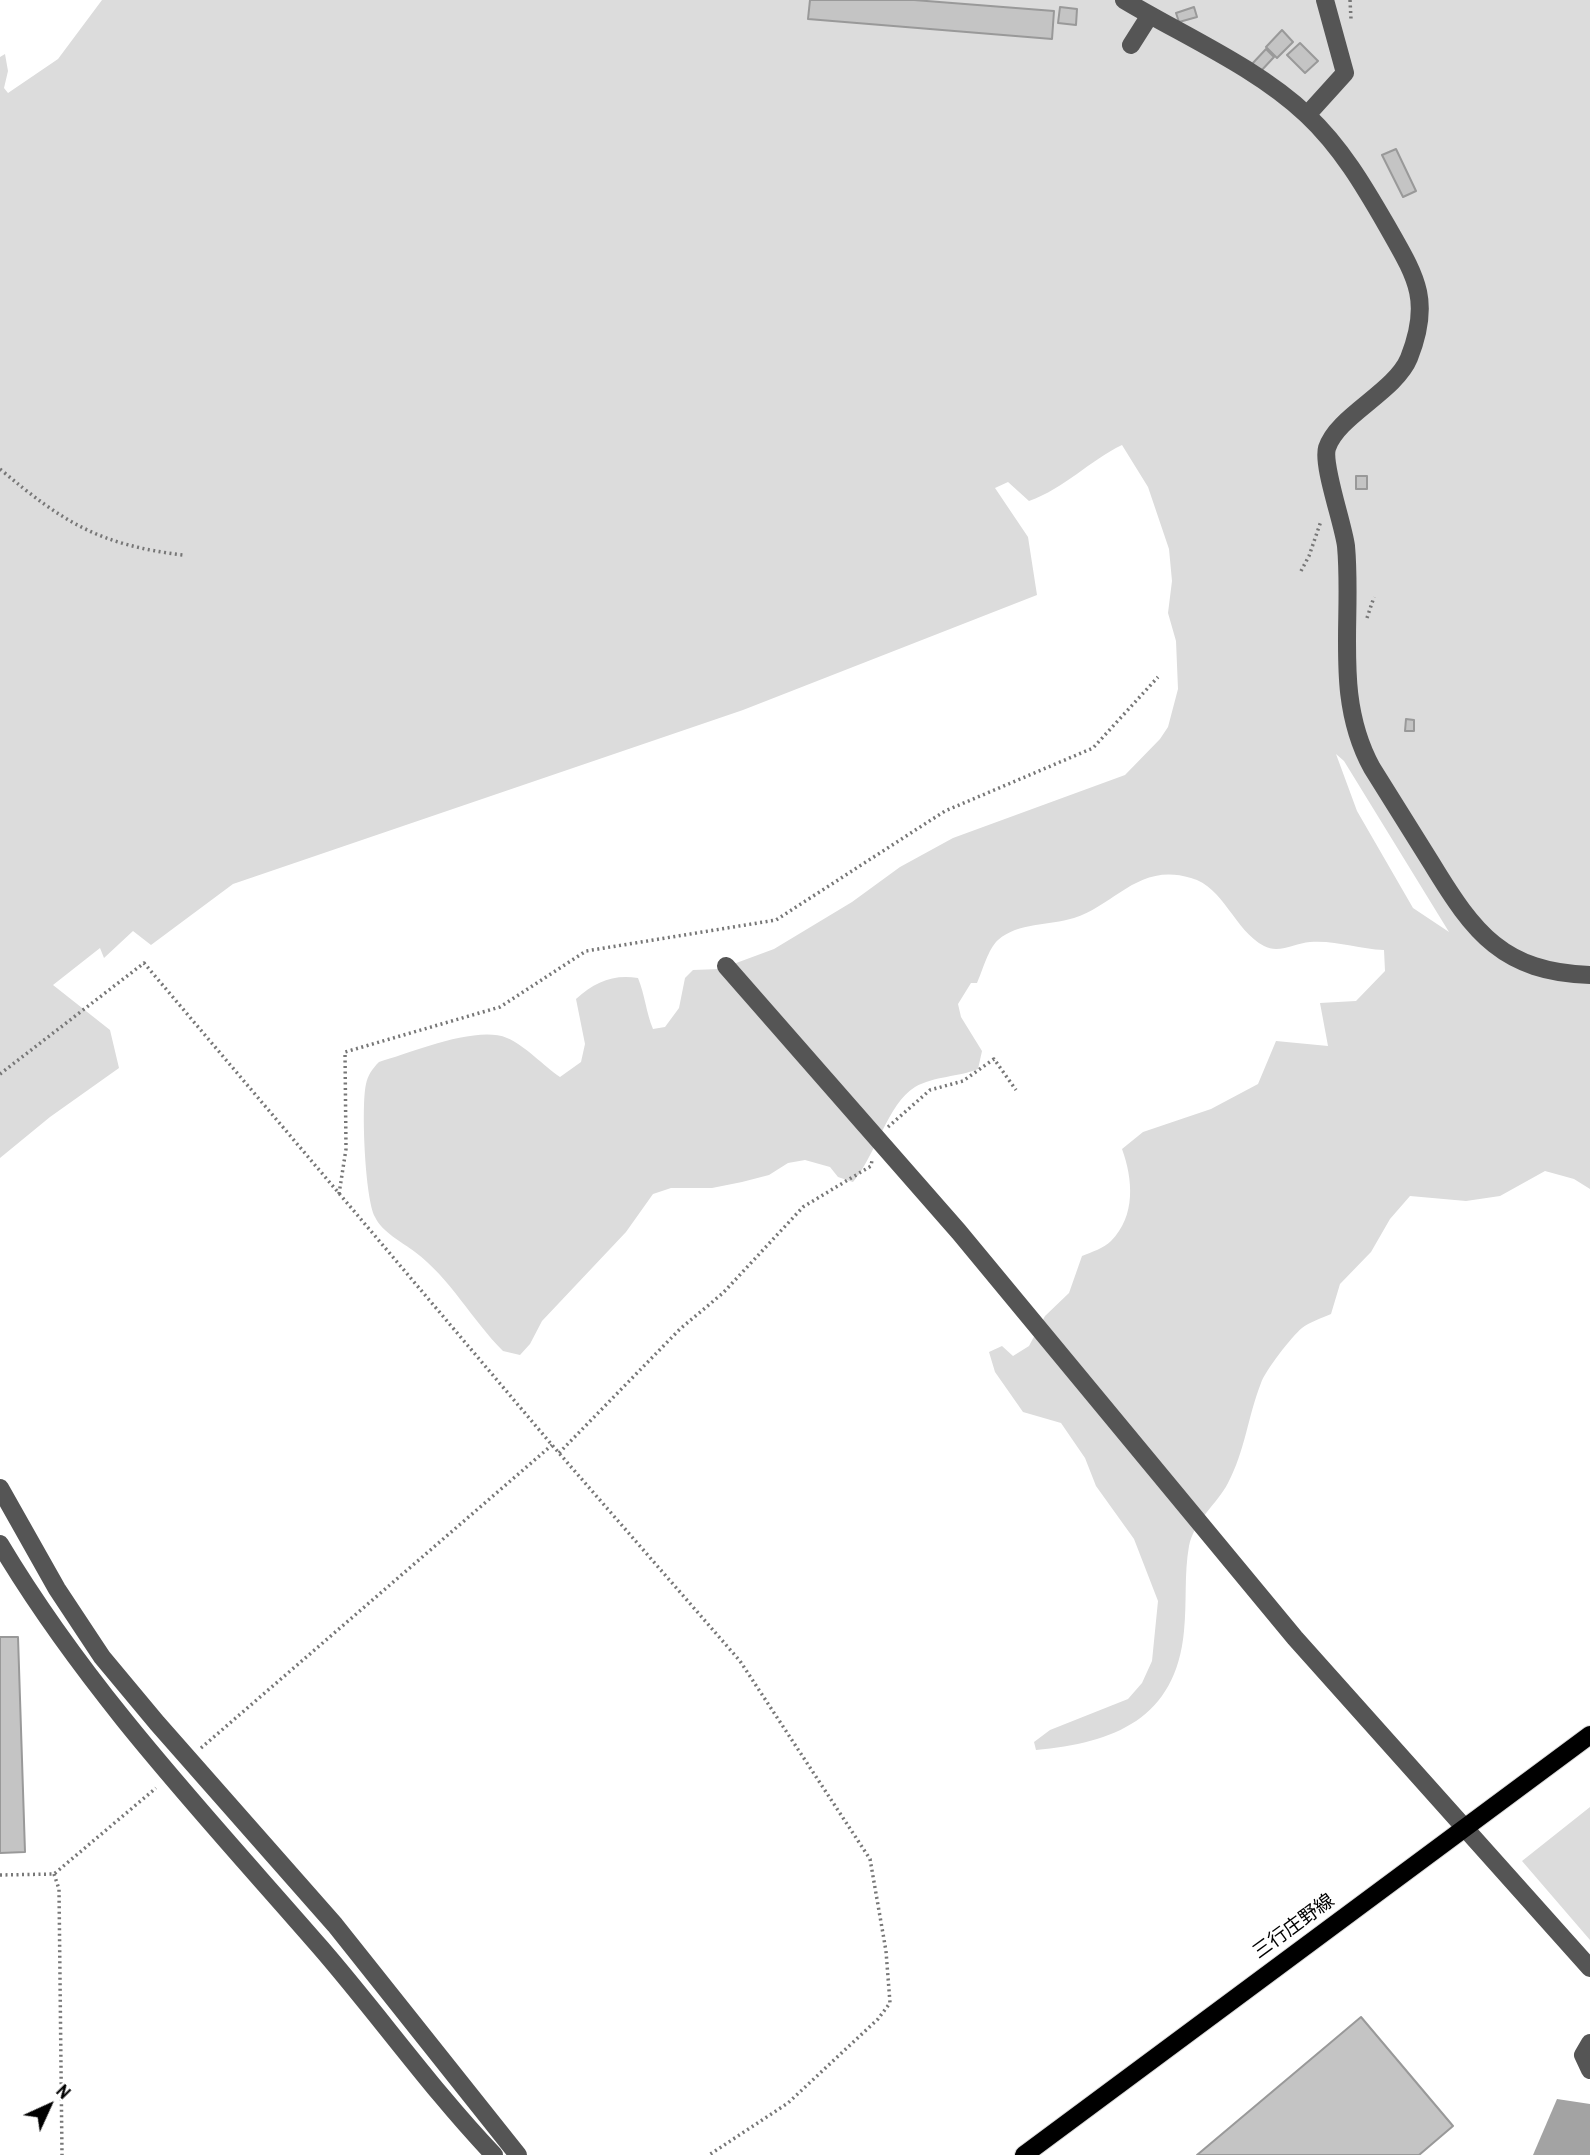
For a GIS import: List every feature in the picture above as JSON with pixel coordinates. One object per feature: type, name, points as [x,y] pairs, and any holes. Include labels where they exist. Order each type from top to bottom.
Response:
[{"type":"main road","name":"三行庄野線","points":[[1024,2155],[1590,1735]]},
{"type":"street","points":[[1124,0],[1276,90],[1307,115],[1328,137],[1365,187],[1416,278],[1422,305],[1409,359],[1401,372],[1337,433],[1326,454],[1346,545],[1348,688],[1351,719],[1360,746],[1475,930],[1514,958],[1552,970],[1590,975]]},
{"type":"street","points":[[1307,115],[1345,73],[1325,0]]},
{"type":"street","points":[[1131,45],[1150,15]]},
{"type":"street","points":[[726,966],[959,1232],[1295,1638],[1590,1968]]},
{"type":"street","points":[[0,1488],[57,1589],[102,1657],[335,1925],[518,2155]]},
{"type":"street","points":[[0,1544],[32,1597],[79,1665],[169,1777],[322,1949],[494,2155]]},
{"type":"street","points":[[1590,2043],[1583,2055],[1590,2070]]},
{"type":"path","points":[[0,469],[60,517],[93,535],[140,550],[183,555]]},
{"type":"path","points":[[1301,570],[1310,556],[1321,521]]},
{"type":"path","points":[[339,1194],[346,1149],[345,1052],[500,1007],[586,951],[776,920],[945,811],[1093,748],[1158,677]]},
{"type":"path","points":[[0,1074],[144,963],[552,1445],[740,1661],[870,1859],[891,1985],[890,2003],[878,2019],[788,2103],[709,2155]]},
{"type":"path","points":[[559,1453],[680,1329],[723,1293],[803,1207],[871,1166],[876,1139],[905,1109],[930,1090],[963,1081],[994,1059],[1016,1090]]},
{"type":"path","points":[[190,1758],[552,1445]]},
{"type":"path","points":[[0,1875],[54,1874],[169,1777]]},
{"type":"path","points":[[54,1874],[59,1889],[62,2155]]},
{"type":"shaded area","points":[[102,0],[1590,0],[1590,1189],[1574,1179],[1545,1171],[1500,1196],[1466,1201],[1410,1196],[1390,1219],[1371,1252],[1340,1284],[1331,1314],[1302,1328],[1279,1354],[1264,1378],[1234,1471],[1196,1529],[1189,1546],[1184,1631],[1179,1661],[1168,1686],[1154,1705],[1136,1721],[1091,1741],[1036,1750],[1034,1742],[1050,1730],[1128,1699],[1142,1683],[1152,1661],[1158,1601],[1134,1539],[1096,1486],[1085,1458],[1061,1423],[1023,1412],[995,1372],[989,1352],[1002,1346],[1013,1356],[1029,1346],[1045,1316],[1069,1293],[1082,1256],[1105,1246],[1119,1231],[1125,1220],[1130,1197],[1122,1149],[1143,1132],[1211,1109],[1258,1084],[1276,1041],[1328,1046],[1320,1003],[1356,1001],[1385,971],[1384,950],[1320,942],[1281,949],[1264,946],[1245,930],[1212,890],[1191,878],[1173,875],[1142,880],[1074,918],[1024,927],[1006,934],[994,944],[977,983],[971,983],[958,1004],[961,1017],[982,1051],[978,1069],[922,1083],[905,1095],[889,1117],[853,1182],[838,1177],[830,1167],[805,1160],[788,1163],[769,1175],[742,1182],[712,1188],[671,1188],[653,1194],[626,1232],[542,1321],[530,1344],[520,1355],[503,1351],[428,1262],[387,1232],[378,1222],[372,1207],[366,1173],[364,1131],[366,1084],[379,1062],[461,1038],[494,1035],[520,1045],[560,1077],[581,1062],[585,1044],[576,999],[597,984],[612,978],[638,978],[653,1029],[665,1027],[679,1008],[685,978],[693,970],[720,969],[774,949],[852,902],[900,867],[953,838],[1125,775],[1168,727],[1178,689],[1176,641],[1168,613],[1172,581],[1169,549],[1148,487],[1122,445],[1054,489],[1029,501],[1008,482],[995,488],[1028,537],[1037,595],[743,710],[233,884],[151,945],[133,931],[104,958],[100,948],[53,985],[110,1030],[119,1068],[50,1117],[0,1158],[0,57],[5,54],[8,71],[4,88],[8,93],[58,59]],"holes":[[[1336,754],[1344,761],[1449,932],[1413,908],[1357,811]]]},
{"type":"shaded area","points":[[1590,1807],[1590,1940],[1522,1861]]},
{"type":"shaded area","points":[[1557,2099],[1590,2104],[1590,2155],[1533,2155]]},
{"type":"building","points":[[810,0],[914,0],[1054,11],[1052,39],[808,19]]},
{"type":"building","points":[[1060,7],[1077,9],[1076,25],[1058,23]]},
{"type":"building","points":[[1194,7],[1197,17],[1179,22],[1176,13]]},
{"type":"building","points":[[1282,30],[1293,42],[1277,58],[1266,47]]},
{"type":"building","points":[[1300,43],[1318,61],[1305,73],[1287,55]]},
{"type":"building","points":[[1266,49],[1274,57],[1260,72],[1252,64]]},
{"type":"building","points":[[1396,149],[1416,191],[1403,197],[1382,155]]},
{"type":"building","points":[[1356,476],[1367,476],[1367,489],[1356,489]]},
{"type":"building","points":[[1406,719],[1414,720],[1414,731],[1405,731]]},
{"type":"building","points":[[0,1637],[18,1637],[25,1852],[0,1853]]},
{"type":"building","points":[[1361,2017],[1453,2126],[1419,2155],[1197,2155]]}]
